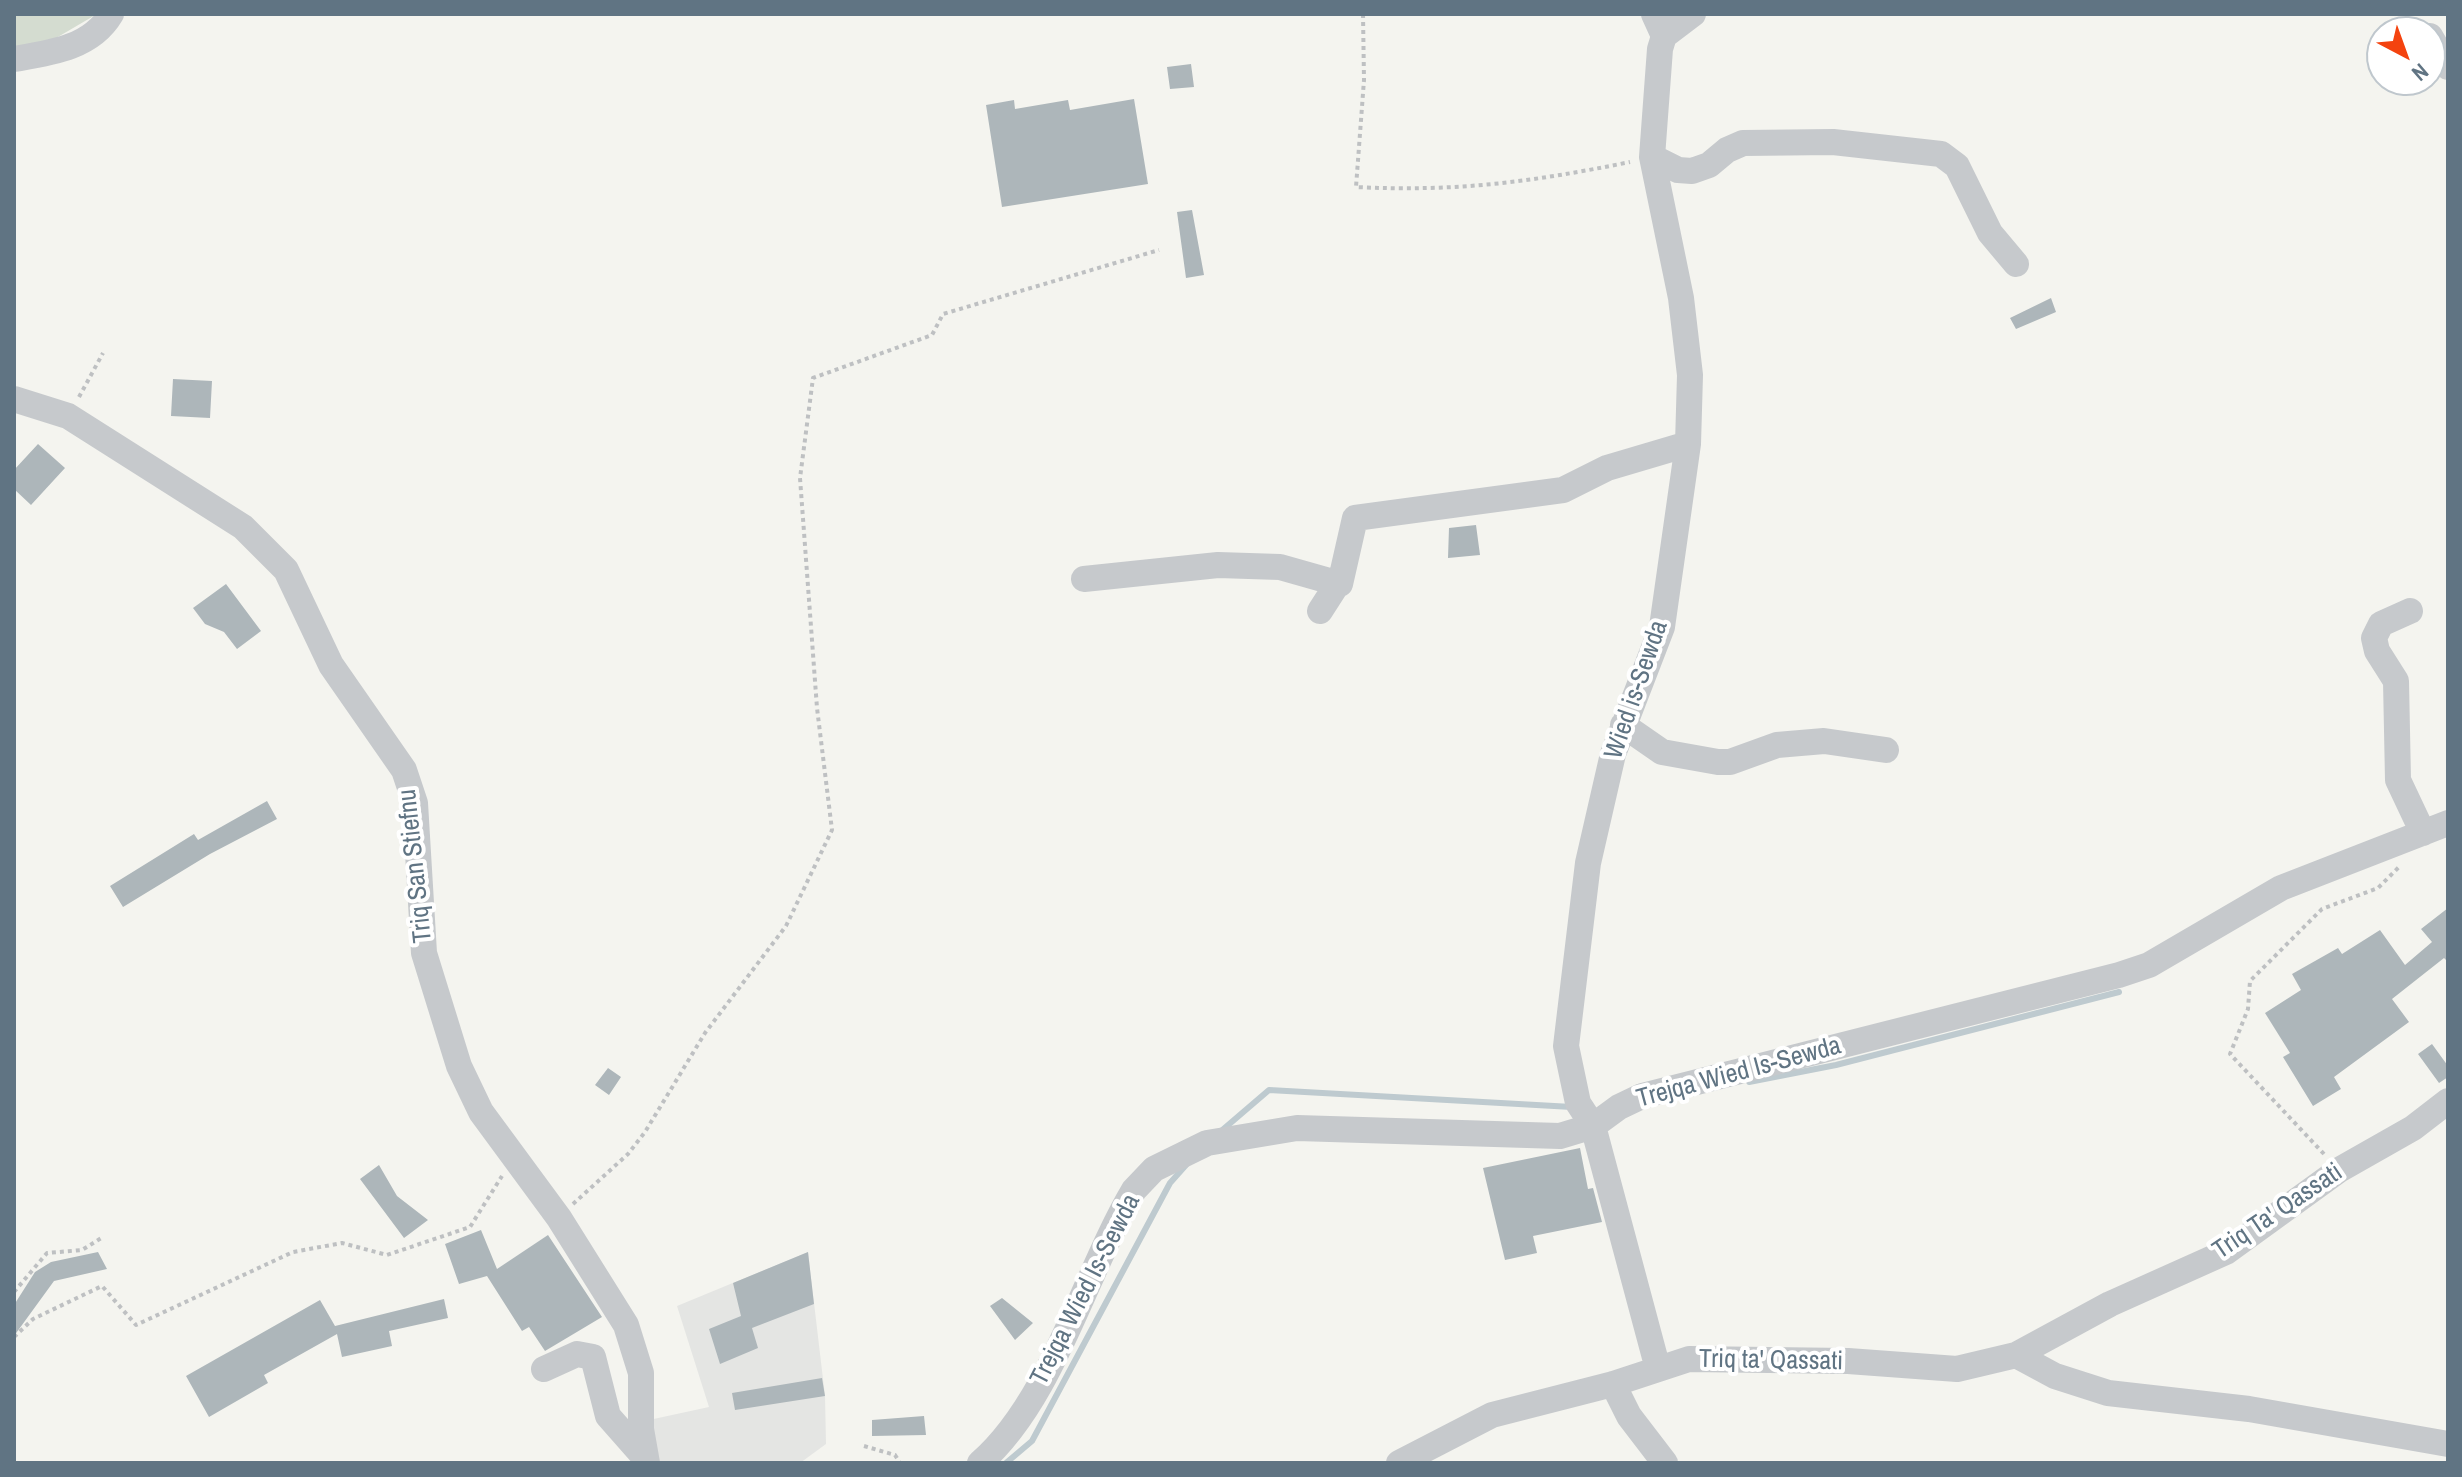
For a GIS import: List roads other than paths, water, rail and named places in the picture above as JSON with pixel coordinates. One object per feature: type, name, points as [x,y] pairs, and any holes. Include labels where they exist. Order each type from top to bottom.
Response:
[{"type":"street","points":[[14,59],[65,50],[103,28],[111,14]]},
{"type":"street","name":"Wied is-Sewda","points":[[1658,1369],[1593,1126],[1578,1103],[1566,1046],[1588,863],[1613,754],[1662,627],[1688,444],[1690,375],[1681,298],[1652,157],[1659,25],[1693,14]]},
{"type":"street","points":[[1652,157],[1678,170],[1692,171],[1709,165],[1727,150],[1743,143],[1833,142],[1941,154],[1957,166],[1990,233],[2016,264]]},
{"type":"street","name":"Triq San Stiefnu","points":[[14,399],[68,416],[243,527],[286,570],[331,665],[394,754],[411,787],[424,953],[469,1091],[559,1218],[626,1325],[636,1348],[641,1373],[641,1429],[646,1460]]},
{"type":"street","points":[[1320,611],[1338,583],[1355,518],[1563,490],[1607,468],[1688,444]]},
{"type":"street","points":[[1084,579],[1218,565],[1280,567],[1338,583]]},
{"type":"street","points":[[2410,611],[2381,624],[2374,638],[2377,651],[2396,681],[2398,780],[2423,833]]},
{"type":"street","points":[[1623,725],[1662,752],[1718,762],[1730,762],[1777,745],[1824,741],[1886,750]]},
{"type":"street","name":"Trejqa Wied Is-Sewda","points":[[980,1463],[1018,1422],[1134,1190],[1154,1169],[1207,1143],[1297,1128],[1560,1136],[1593,1126],[1619,1107],[1642,1096],[2139,968],[2253,901],[2448,823]]},
{"type":"street","name":"Triq Ta' Qassati","points":[[2016,1355],[2110,1304],[2226,1252],[2339,1170],[2413,1128],[2448,1101]]},
{"type":"street","points":[[544,1369],[577,1354],[593,1357],[608,1416],[646,1460]]},
{"type":"street","points":[[2016,1355],[2055,1376],[2108,1393],[2249,1409],[2448,1444]]},
{"type":"street","name":"Triq ta' Qassati","points":[[1399,1463],[1492,1415],[1613,1384],[1689,1359],[1848,1361],[1957,1369],[2016,1355]]},
{"type":"street","points":[[1613,1384],[1629,1416],[1665,1463]]},
{"type":"waterway","points":[[1749,1082],[1836,1065],[2119,992]]},
{"type":"waterway","points":[[1220,1132],[1269,1090],[1572,1107]]},
{"type":"waterway","points":[[1006,1463],[1032,1441],[1170,1183],[1186,1165]]}]
